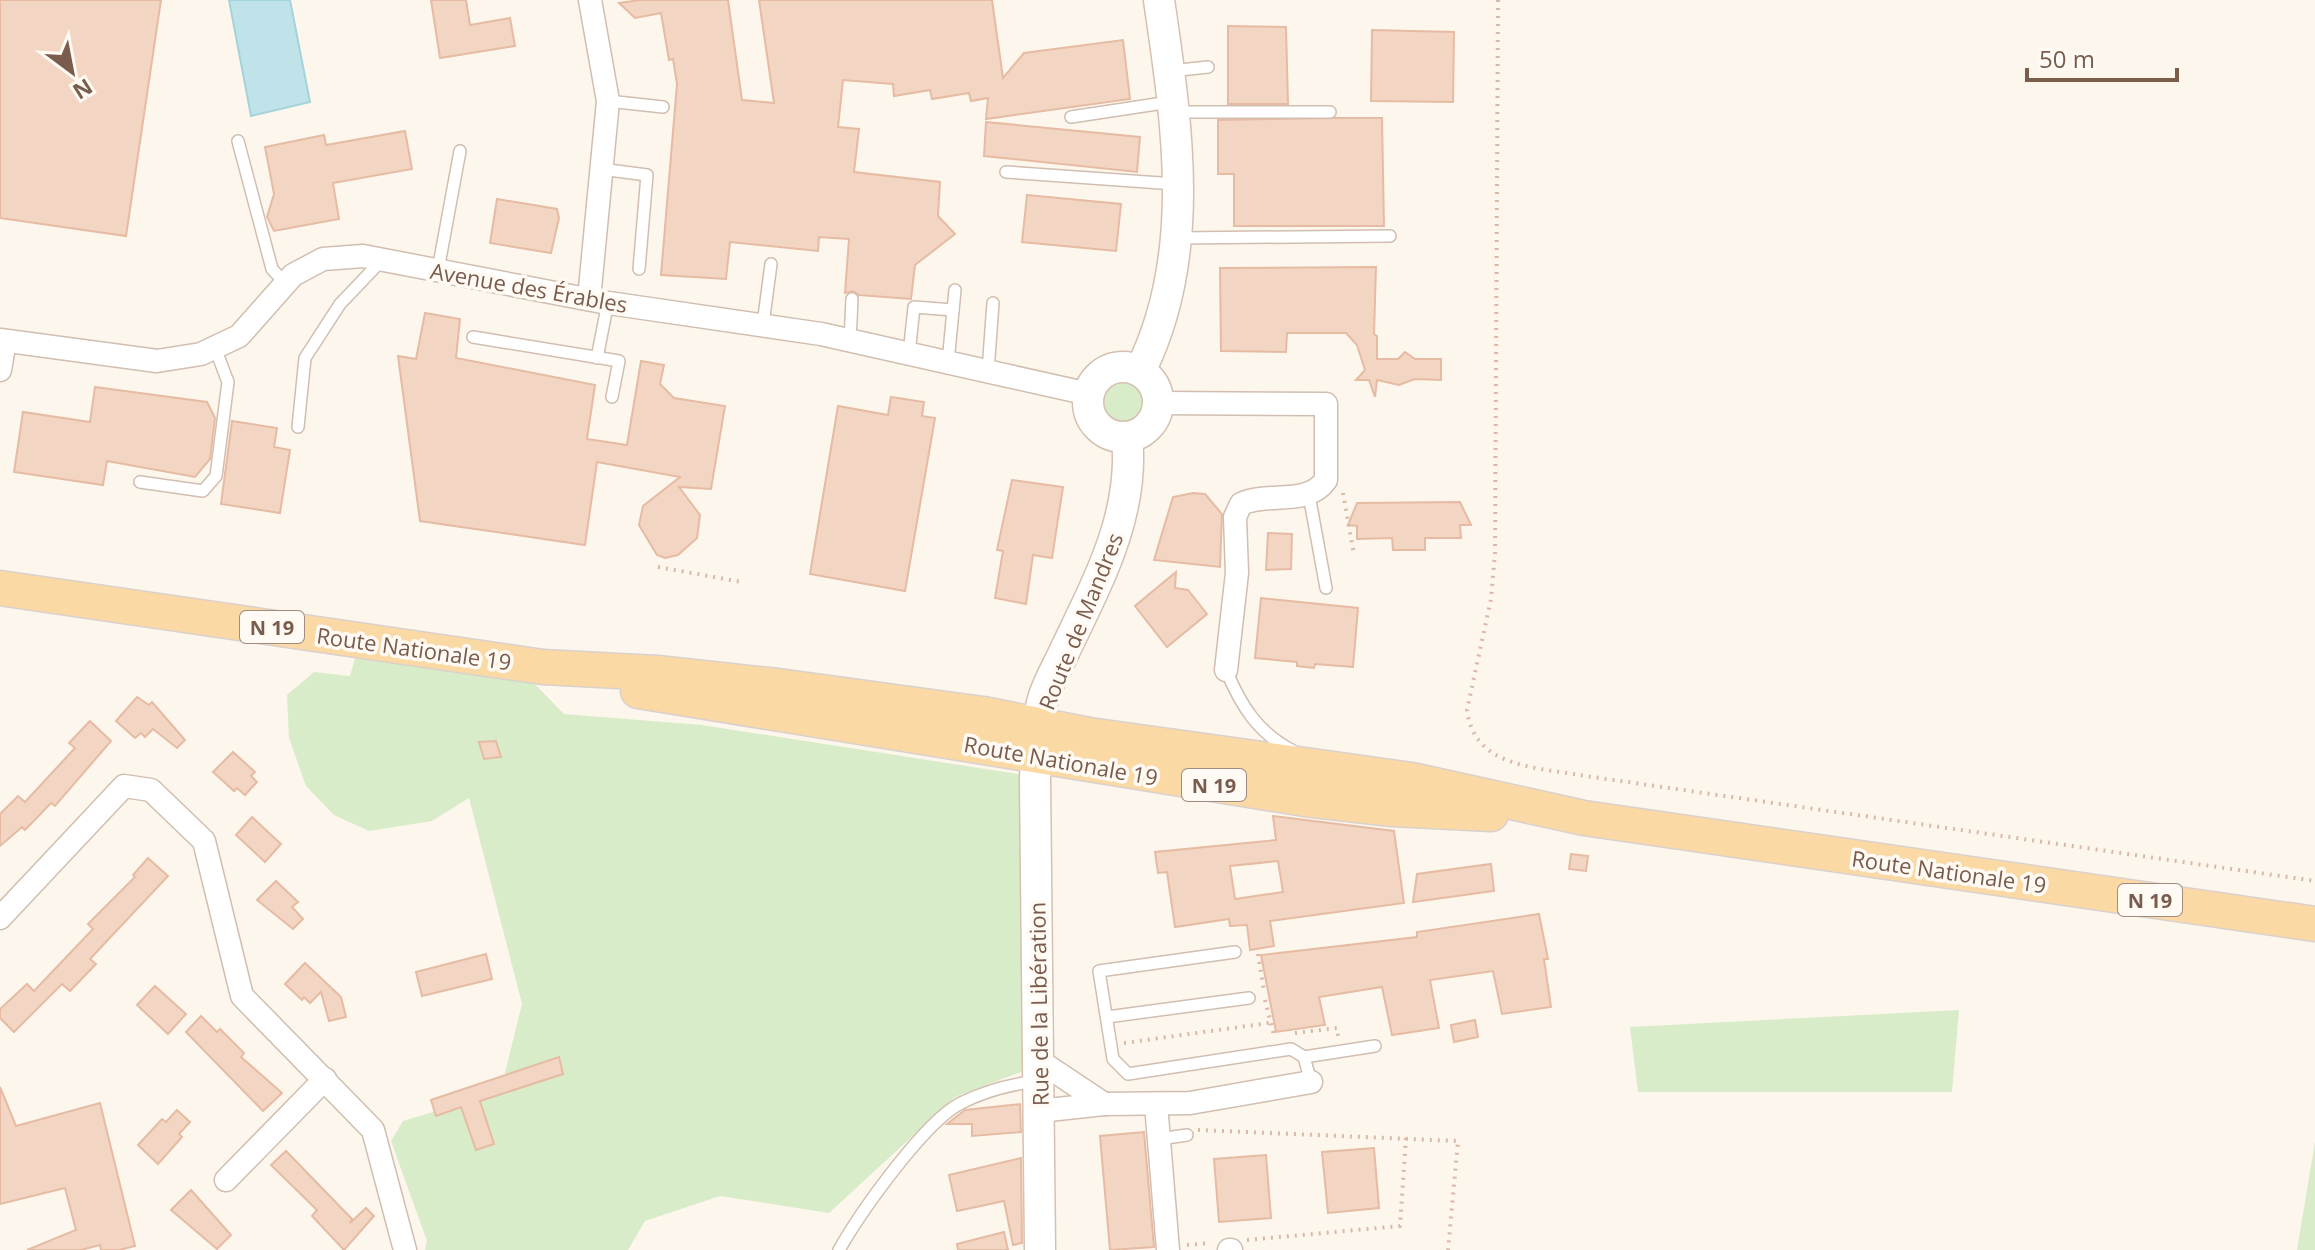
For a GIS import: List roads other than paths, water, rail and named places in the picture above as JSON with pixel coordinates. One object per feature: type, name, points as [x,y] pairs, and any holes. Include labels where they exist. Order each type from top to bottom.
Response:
[{"type":"main road","name":"Route Nationale 19","points":[[0,588],[543,667],[652,695],[972,744],[1037,741],[1326,768],[1412,780],[1584,818],[2315,924]]},
{"type":"main road","name":"Route Nationale 19","points":[[1037,741],[1392,809],[1584,818]]},
{"type":"street","points":[[590,0],[608,101],[601,169],[599,301]]},
{"type":"street","points":[[1140,371],[1161,326],[1175,238],[1179,185],[1175,107],[1159,0]]},
{"type":"street","name":"Avenue des Érables","points":[[3,341],[157,361],[201,354],[239,336],[293,275],[323,259],[363,256],[599,301],[763,324],[1089,394]]},
{"type":"street","points":[[0,370],[3,341]]},
{"type":"street","points":[[1130,367],[1140,371],[1154,384],[1159,403],[1152,422],[1137,435],[1127,437],[1105,433],[1091,416],[1089,394],[1093,384],[1109,370],[1130,367]]},
{"type":"street","points":[[1159,403],[1326,404],[1326,480],[1319,490],[1309,495],[1254,498],[1241,504],[1235,517],[1237,573],[1226,670]]},
{"type":"street","name":"Route de Mandres","points":[[1037,741],[1044,697],[1107,560],[1120,522],[1128,480],[1127,437]]},
{"type":"street","name":"Rue de la Libération","points":[[1037,741],[1040,1250]]},
{"type":"street","points":[[0,918],[124,786],[151,790],[204,841],[242,996],[373,1130],[405,1250]]},
{"type":"street","points":[[1038,1071],[1104,1104]]},
{"type":"street","points":[[226,1180],[325,1079]]},
{"type":"street","points":[[1039,1111],[1104,1104],[1190,1103],[1311,1082]]},
{"type":"street","points":[[1156,1104],[1168,1248]]},
{"type":"lane","points":[[1170,71],[1208,67]]},
{"type":"lane","points":[[608,101],[663,107]]},
{"type":"lane","points":[[1071,117],[1175,107],[1330,112]]},
{"type":"lane","points":[[238,141],[272,269],[286,284]]},
{"type":"lane","points":[[438,270],[460,151]]},
{"type":"lane","points":[[601,169],[647,175],[639,269]]},
{"type":"lane","points":[[1006,172],[1179,185]]},
{"type":"lane","points":[[1175,238],[1390,236]]},
{"type":"lane","points":[[298,427],[305,358],[340,304],[383,260]]},
{"type":"lane","points":[[763,324],[771,264]]},
{"type":"lane","points":[[948,362],[955,290]]},
{"type":"lane","points":[[850,341],[852,299]]},
{"type":"lane","points":[[597,358],[599,301]]},
{"type":"lane","points":[[988,371],[993,303]]},
{"type":"lane","points":[[909,354],[914,307],[953,310]]},
{"type":"lane","points":[[473,337],[619,361],[612,397]]},
{"type":"lane","points":[[140,482],[203,491],[216,476],[228,382],[215,348]]},
{"type":"lane","points":[[1309,495],[1326,588]]},
{"type":"lane","points":[[1226,670],[1256,725],[1279,743],[1326,768]]},
{"type":"lane","points":[[1235,952],[1099,971],[1113,1059],[1128,1074],[1291,1049],[1304,1057],[1375,1046]]},
{"type":"lane","points":[[1107,1017],[1249,998]]},
{"type":"lane","points":[[1304,1057],[1311,1082]]},
{"type":"lane","points":[[839,1250],[911,1149],[958,1104],[1038,1071]]},
{"type":"lane","points":[[1159,1139],[1187,1135]]},
{"type":"water","points":[[229,0],[290,0],[310,102],[251,116]]}]
